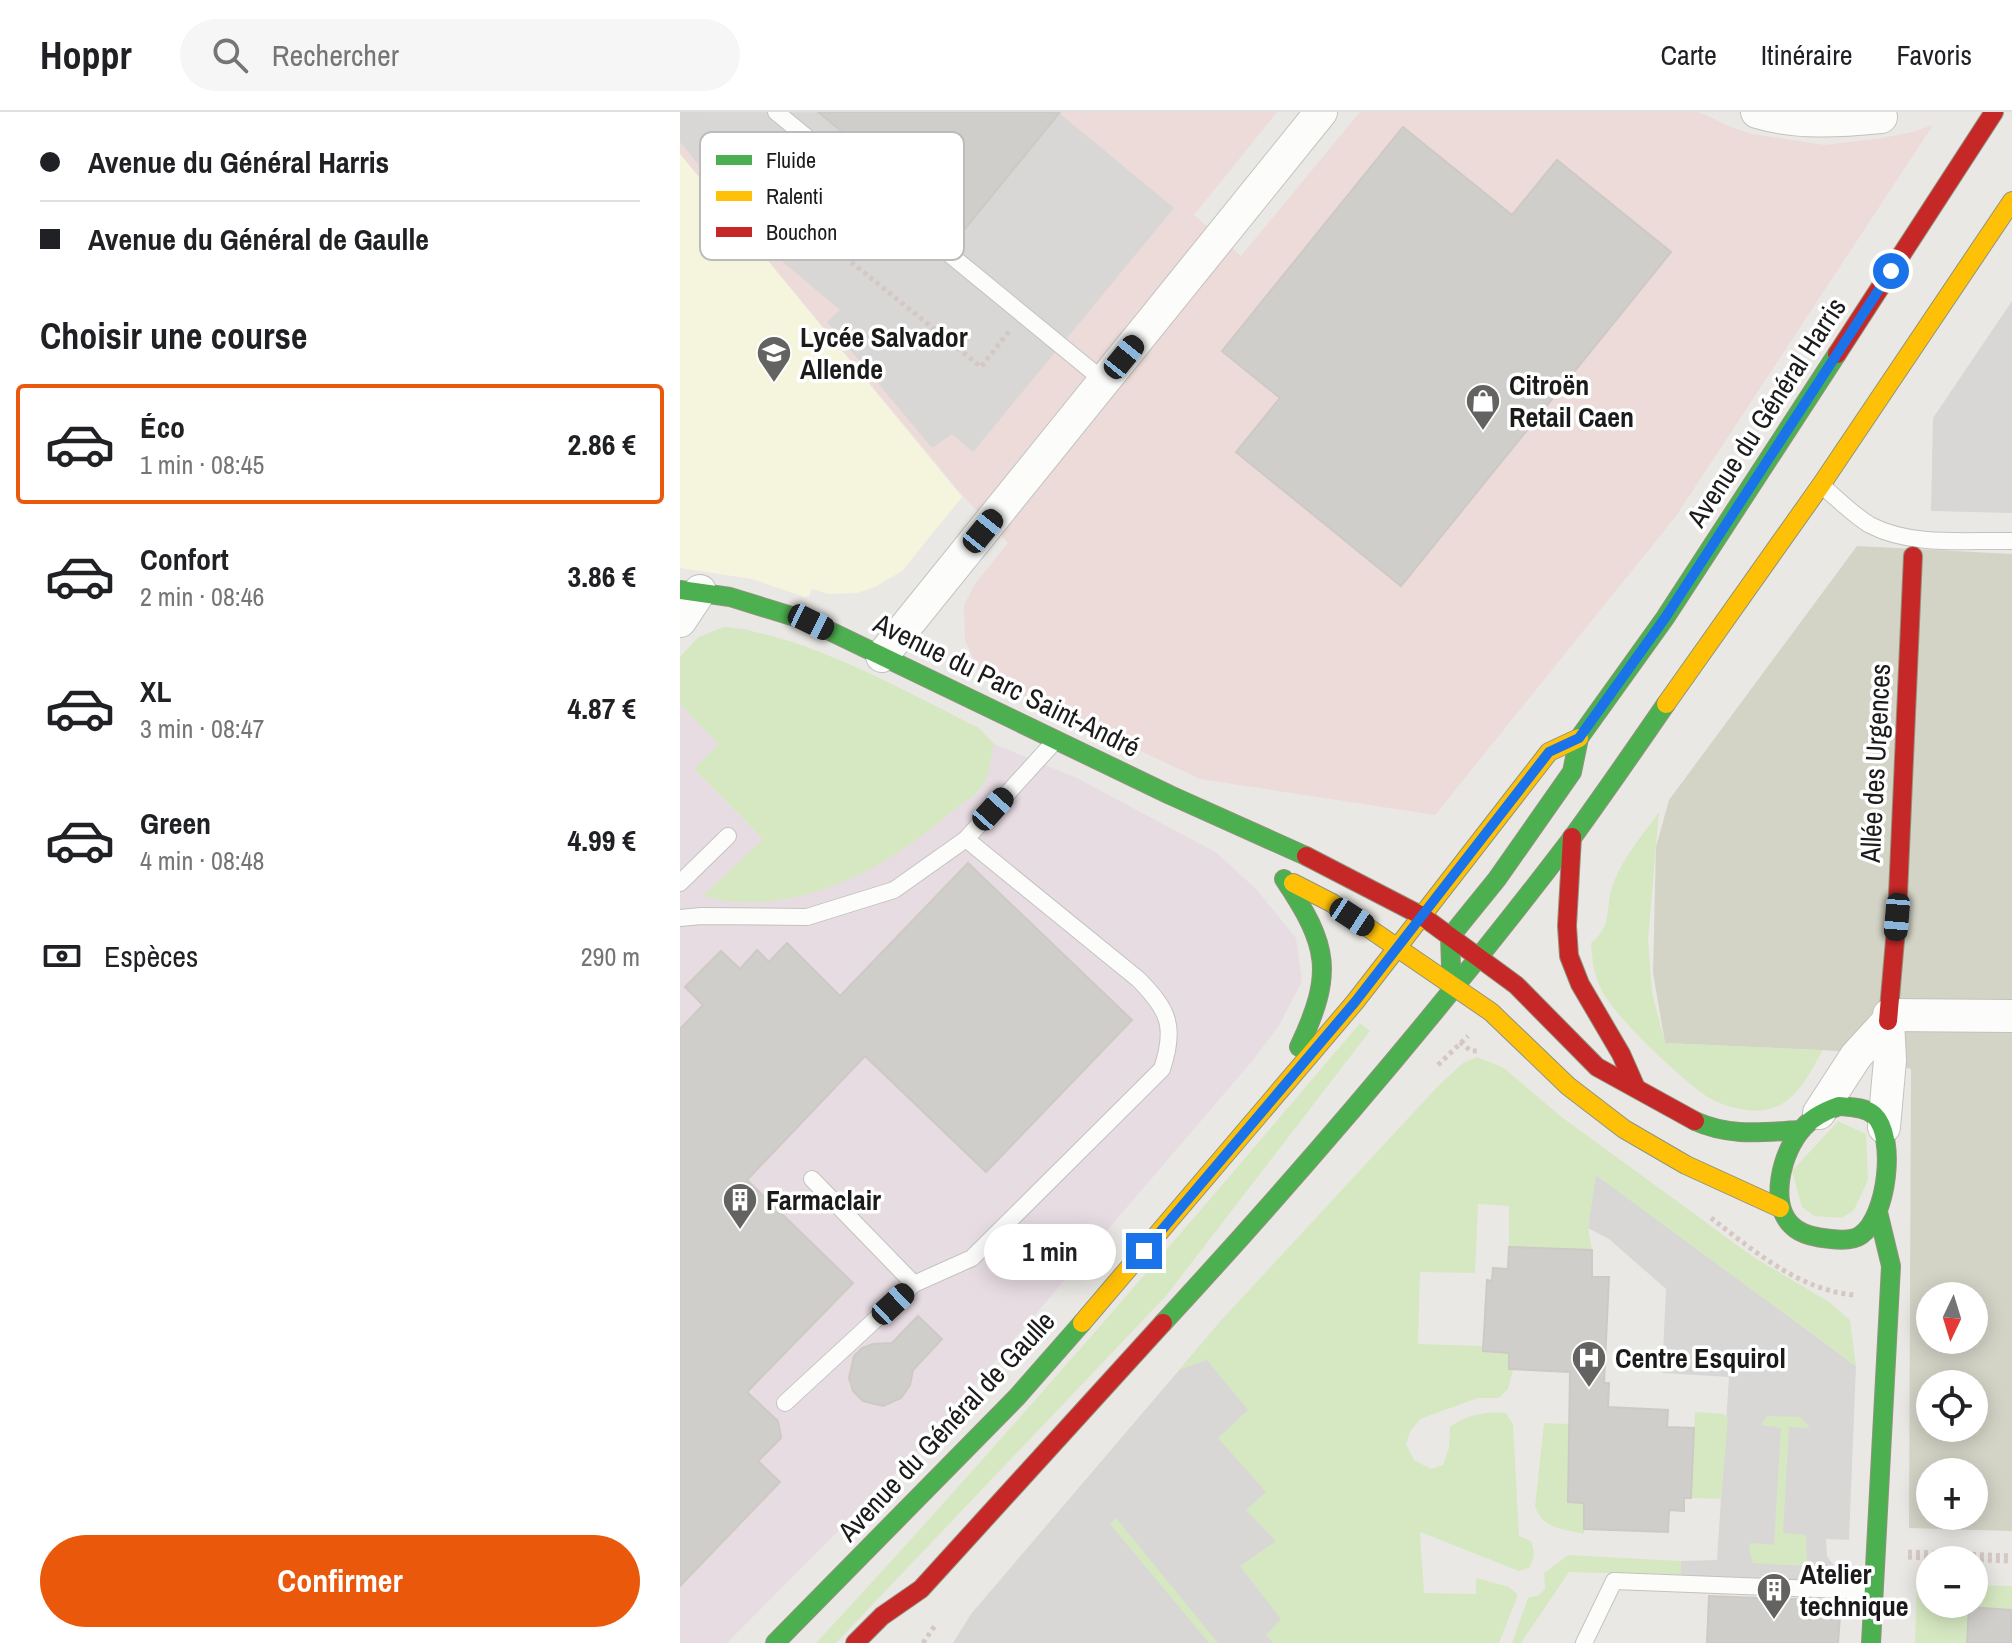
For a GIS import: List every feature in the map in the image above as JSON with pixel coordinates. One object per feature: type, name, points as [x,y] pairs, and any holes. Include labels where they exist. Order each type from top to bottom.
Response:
[{"type":"main road","name":"Avenue du Général Harris","points":[[1450,937],[1497,879],[1572,772],[1579,738],[1665,618],[1994,112]]},
{"type":"main road","points":[[855,1643],[882,1616],[921,1589],[1265,1212],[1477,958],[1572,837],[1821,485],[2012,201]]},
{"type":"main road","name":"Allée des Urgences","points":[[1888,1018],[1897,917],[1913,556]]},
{"type":"main road","name":"Avenue du Parc Saint-André","points":[[690,591],[766,606],[811,622],[1170,795]]},
{"type":"main road","name":"Avenue du Général Harris","points":[[1398,947],[1549,752],[1579,738]]},
{"type":"main road","points":[[1170,795],[1278,841],[1422,916],[1516,985],[1597,1067],[1708,1127],[1737,1134],[1810,1121],[1839,1106],[1856,1107],[1874,1115],[1884,1127],[1886,1165],[1878,1212],[1891,1266],[1871,1643]]},
{"type":"main road","points":[[1170,795],[1246,851]]},
{"type":"main road","points":[[1572,837],[1567,926],[1569,956],[1580,984],[1621,1054],[1636,1088]]},
{"type":"main road","points":[[1271,1099],[1314,1018],[1324,975],[1320,938],[1306,910],[1277,873],[1332,903],[1491,1012],[1568,1086],[1624,1129],[1686,1165],[1780,1208]]},
{"type":"main road","points":[[1450,937],[1452,988]]},
{"type":"main road","name":"Avenue du Général de Gaulle","points":[[775,1643],[1017,1397],[1126,1273],[1398,947]]},
{"type":"main road","points":[[1810,1121],[1791,1144],[1780,1183],[1780,1208],[1785,1217],[1805,1234],[1847,1240],[1861,1235],[1878,1212]]},
{"type":"main road","points":[[913,1613],[921,1589]]},
{"type":"street","points":[[882,656],[1321,112]]},
{"type":"street","points":[[1757,112],[1798,120],[1881,117]]},
{"type":"street","points":[[680,621],[690,591]]},
{"type":"street","points":[[1810,1121],[1856,1056],[1888,1018],[2012,1016]]},
{"type":"street","points":[[1884,1127],[1890,1060],[1888,1018]]},
{"type":"lane","points":[[776,112],[800,132]]},
{"type":"lane","points":[[956,260],[1104,381]]},
{"type":"lane","points":[[1821,485],[1869,524],[1891,533],[1910,538],[2012,541]]},
{"type":"lane","points":[[680,918],[807,917],[894,890],[966,839],[1056,740]]},
{"type":"lane","points":[[680,883],[728,836]]},
{"type":"lane","points":[[785,1403],[914,1284],[972,1258],[1162,1069],[1170,1045],[1169,1021],[1157,998],[966,839]]},
{"type":"lane","points":[[812,1179],[914,1284]]},
{"type":"lane","points":[[1584,1643],[1614,1581],[1873,1591]]},
{"type":"path","points":[[849,260],[981,367],[1012,327]]},
{"type":"path","points":[[1433,1071],[1460,1042]]},
{"type":"path","points":[[1875,1556],[2012,1559]]},
{"type":"shaded area","points":[[680,112],[1277,112],[1194,215],[1241,256],[1360,112],[1699,112],[1752,134],[1825,145],[1882,138],[1933,125],[1676,516],[1435,815],[1200,779],[997,683],[978,669],[965,640],[964,605],[975,584],[1008,543],[963,496],[768,260],[964,260],[964,132],[700,132],[700,178],[680,154]]},
{"type":"shaded area","points":[[680,112],[1059,113],[1174,208],[973,452],[952,434],[932,448],[827,322],[840,310],[781,260],[964,260],[964,132],[700,132],[700,166],[680,142]]},
{"type":"shaded area","name":"Lycée Salvador Allende","points":[[680,154],[700,178],[700,260],[767,260],[962,497],[902,571],[875,587],[857,593],[829,594],[812,589],[805,597],[752,579],[680,568]]},
{"type":"shaded area","points":[[2012,301],[2012,513],[1931,511],[1933,418]]},
{"type":"shaded area","points":[[1857,546],[2012,554],[2012,1531],[1978,1530],[1988,1530],[1988,1458],[1916,1458],[1916,1528],[1909,1528],[1911,1069],[1840,1051],[1665,1043],[1653,973],[1656,847],[1669,800]]},
{"type":"shaded area","points":[[724,627],[747,629],[979,728],[994,744],[1077,778],[1217,853],[1257,890],[1296,938],[1302,981],[1280,1024],[1254,1059],[919,1450],[727,1643],[680,1643],[680,657],[699,637]]},
{"type":"shaded area","points":[[1595,1174],[1856,1366],[1849,1540],[1826,1539],[1827,1556],[1847,1584],[1681,1575],[1681,1561],[1717,1560],[1729,1377],[1662,1373],[1666,1289],[1609,1239],[1588,1228]]},
{"type":"shaded area","points":[[1226,1315],[1244,1319],[1302,1643],[953,1643],[971,1614]]},
{"type":"green space","points":[[724,627],[756,632],[821,653],[979,728],[994,744],[983,785],[925,834],[897,853],[836,885],[769,901],[736,902],[703,896],[763,839],[694,769],[719,744],[680,704],[680,657],[699,637]]},
{"type":"green space","points":[[1659,812],[1648,940],[1652,992],[1665,1043],[1823,1050],[1800,1087],[1776,1107],[1758,1111],[1742,1110],[1706,1096],[1634,1031],[1599,985],[1591,943],[1606,922],[1611,890],[1618,871]]},
{"type":"green space","points":[[1360,1023],[1370,1031],[1166,1296],[836,1643],[816,1643],[1091,1336]]},
{"type":"green space","points":[[1477,1057],[1504,1068],[1559,1115],[1752,1256],[1829,1302],[1850,1320],[1856,1366],[1596,1175],[1588,1228],[1592,1250],[1509,1247],[1509,1206],[1478,1204],[1475,1273],[1420,1272],[1418,1344],[1484,1346],[1484,1351],[1509,1353],[1509,1369],[1513,1371],[1508,1389],[1499,1398],[1478,1398],[1420,1419],[1406,1444],[1414,1460],[1431,1469],[1443,1465],[1449,1448],[1450,1427],[1463,1419],[1484,1413],[1506,1413],[1513,1424],[1519,1536],[1531,1541],[1534,1552],[1529,1568],[1519,1571],[1420,1532],[1424,1593],[1476,1594],[1476,1578],[1509,1587],[1518,1595],[1499,1643],[1273,1643],[1266,1635],[1281,1619],[1240,1566],[1276,1541],[1246,1510],[1266,1492],[1218,1438],[1248,1410],[1207,1360],[1179,1370],[1438,1086],[1463,1063]]},
{"type":"green space","points":[[1838,1121],[1866,1134],[1868,1180],[1854,1210],[1842,1218],[1814,1216],[1802,1207],[1792,1171]]},
{"type":"green space","points":[[1695,1412],[1724,1414],[1728,1419],[1721,1499],[1691,1498]]},
{"type":"green space","points":[[1767,1416],[1800,1417],[1810,1428],[1789,1427],[1783,1533],[1806,1535],[1807,1566],[1753,1563],[1749,1549],[1751,1543],[1774,1545],[1781,1428],[1761,1425]]},
{"type":"green space","points":[[1544,1423],[1570,1424],[1568,1501],[1585,1503],[1584,1534],[1548,1524],[1535,1507]]},
{"type":"green space","points":[[1116,1518],[1218,1643],[1209,1643],[1110,1524]]},
{"type":"green space","points":[[1568,1555],[1681,1561],[1681,1575],[1569,1572],[1521,1643],[1512,1643],[1528,1598],[1539,1595],[1545,1589],[1544,1573]]},
{"type":"green space","points":[[1988,1585],[2012,1586],[2012,1618],[2011,1610],[1988,1608]]},
{"type":"green space","points":[[1916,1613],[1916,1618],[1968,1618],[1967,1643],[1915,1643]]},
{"type":"building","points":[[818,112],[1060,112],[964,230],[964,132],[843,132]]},
{"type":"building","points":[[1403,127],[1512,215],[1557,160],[1671,252],[1401,586],[1236,452],[1280,398],[1222,351]]},
{"type":"building","name":"Farmaclair","points":[[968,863],[1132,1020],[986,1172],[865,1056],[747,1180],[853,1283],[747,1392],[778,1421],[781,1438],[758,1461],[780,1482],[680,1586],[680,1029],[703,1005],[685,987],[721,951],[740,969],[757,950],[769,962],[787,943],[840,996]]},
{"type":"building","name":"Centre Esquirol","points":[[1509,1247],[1592,1250],[1592,1277],[1609,1277],[1604,1383],[1609,1383],[1608,1407],[1668,1410],[1667,1427],[1694,1428],[1691,1498],[1684,1498],[1684,1511],[1669,1510],[1668,1532],[1584,1529],[1584,1503],[1568,1502],[1570,1372],[1509,1369],[1509,1353],[1483,1351],[1487,1280],[1492,1281],[1493,1268],[1508,1269]]},
{"type":"building","points":[[918,1316],[942,1339],[913,1370],[910,1385],[901,1398],[883,1406],[863,1401],[853,1391],[849,1378],[854,1356],[862,1348],[873,1344],[892,1343]]},
{"type":"building","name":"Atelier technique","points":[[1709,1596],[1841,1601],[1838,1643],[1707,1643]]},
{"type":"building","points":[[1988,1608],[2011,1610],[2012,1643],[1967,1643],[1968,1618],[1988,1618]]},
{"type":"traffic: fast","points":[[1451,966],[1450,937],[1497,879],[1572,772],[1579,738],[1665,618],[1837,354]]},
{"type":"traffic: fast","points":[[680,590],[730,597],[811,622],[1170,795],[1306,856]]},
{"type":"traffic: fast","points":[[1163,1323],[1322,1146],[1474,963],[1572,838],[1666,704]]},
{"type":"traffic: fast","points":[[1284,879],[1310,923],[1322,960],[1318,999],[1299,1047]]},
{"type":"traffic: fast","points":[[1839,1106],[1862,1109],[1874,1115],[1881,1126],[1887,1158],[1883,1195],[1877,1212],[1861,1235],[1846,1240],[1817,1237],[1796,1229],[1787,1220],[1779,1194],[1784,1164],[1795,1138],[1815,1118],[1839,1106]]},
{"type":"traffic: fast","points":[[1695,1121],[1734,1131],[1800,1130]]},
{"type":"traffic: fast","points":[[1871,1643],[1891,1266],[1878,1212]]},
{"type":"traffic: fast","points":[[775,1643],[1017,1397],[1082,1323]]},
{"type":"traffic: slow","points":[[1666,704],[1821,485],[2012,201]]},
{"type":"traffic: slow","points":[[1082,1323],[1355,1002],[1549,752],[1579,738]]},
{"type":"traffic: slow","points":[[1293,883],[1332,903],[1491,1012],[1568,1086],[1624,1129],[1686,1165],[1780,1208]]},
{"type":"traffic: jam","points":[[1837,354],[1994,112]]},
{"type":"traffic: jam","points":[[1888,1021],[1897,917],[1913,556]]},
{"type":"traffic: jam","points":[[1572,837],[1567,926],[1569,956],[1580,984],[1621,1054],[1636,1088]]},
{"type":"traffic: jam","points":[[1306,856],[1422,916],[1516,985],[1597,1067],[1695,1121]]},
{"type":"traffic: jam","points":[[855,1643],[882,1616],[921,1589],[1163,1323]]},
{"type":"place","name":"Lycée Salvador Allende","points":[[774,384]]},
{"type":"place","name":"Citroën Retail Caen","points":[[1483,432]]},
{"type":"place","name":"Farmaclair","points":[[740,1231]]},
{"type":"place","name":"Centre Esquirol","points":[[1589,1389]]},
{"type":"place","name":"Atelier technique","points":[[1774,1621]]},
{"type":"route","points":[[1144,1251],[1355,1002],[1549,752],[1579,738],[1665,618],[1891,271]]}]
